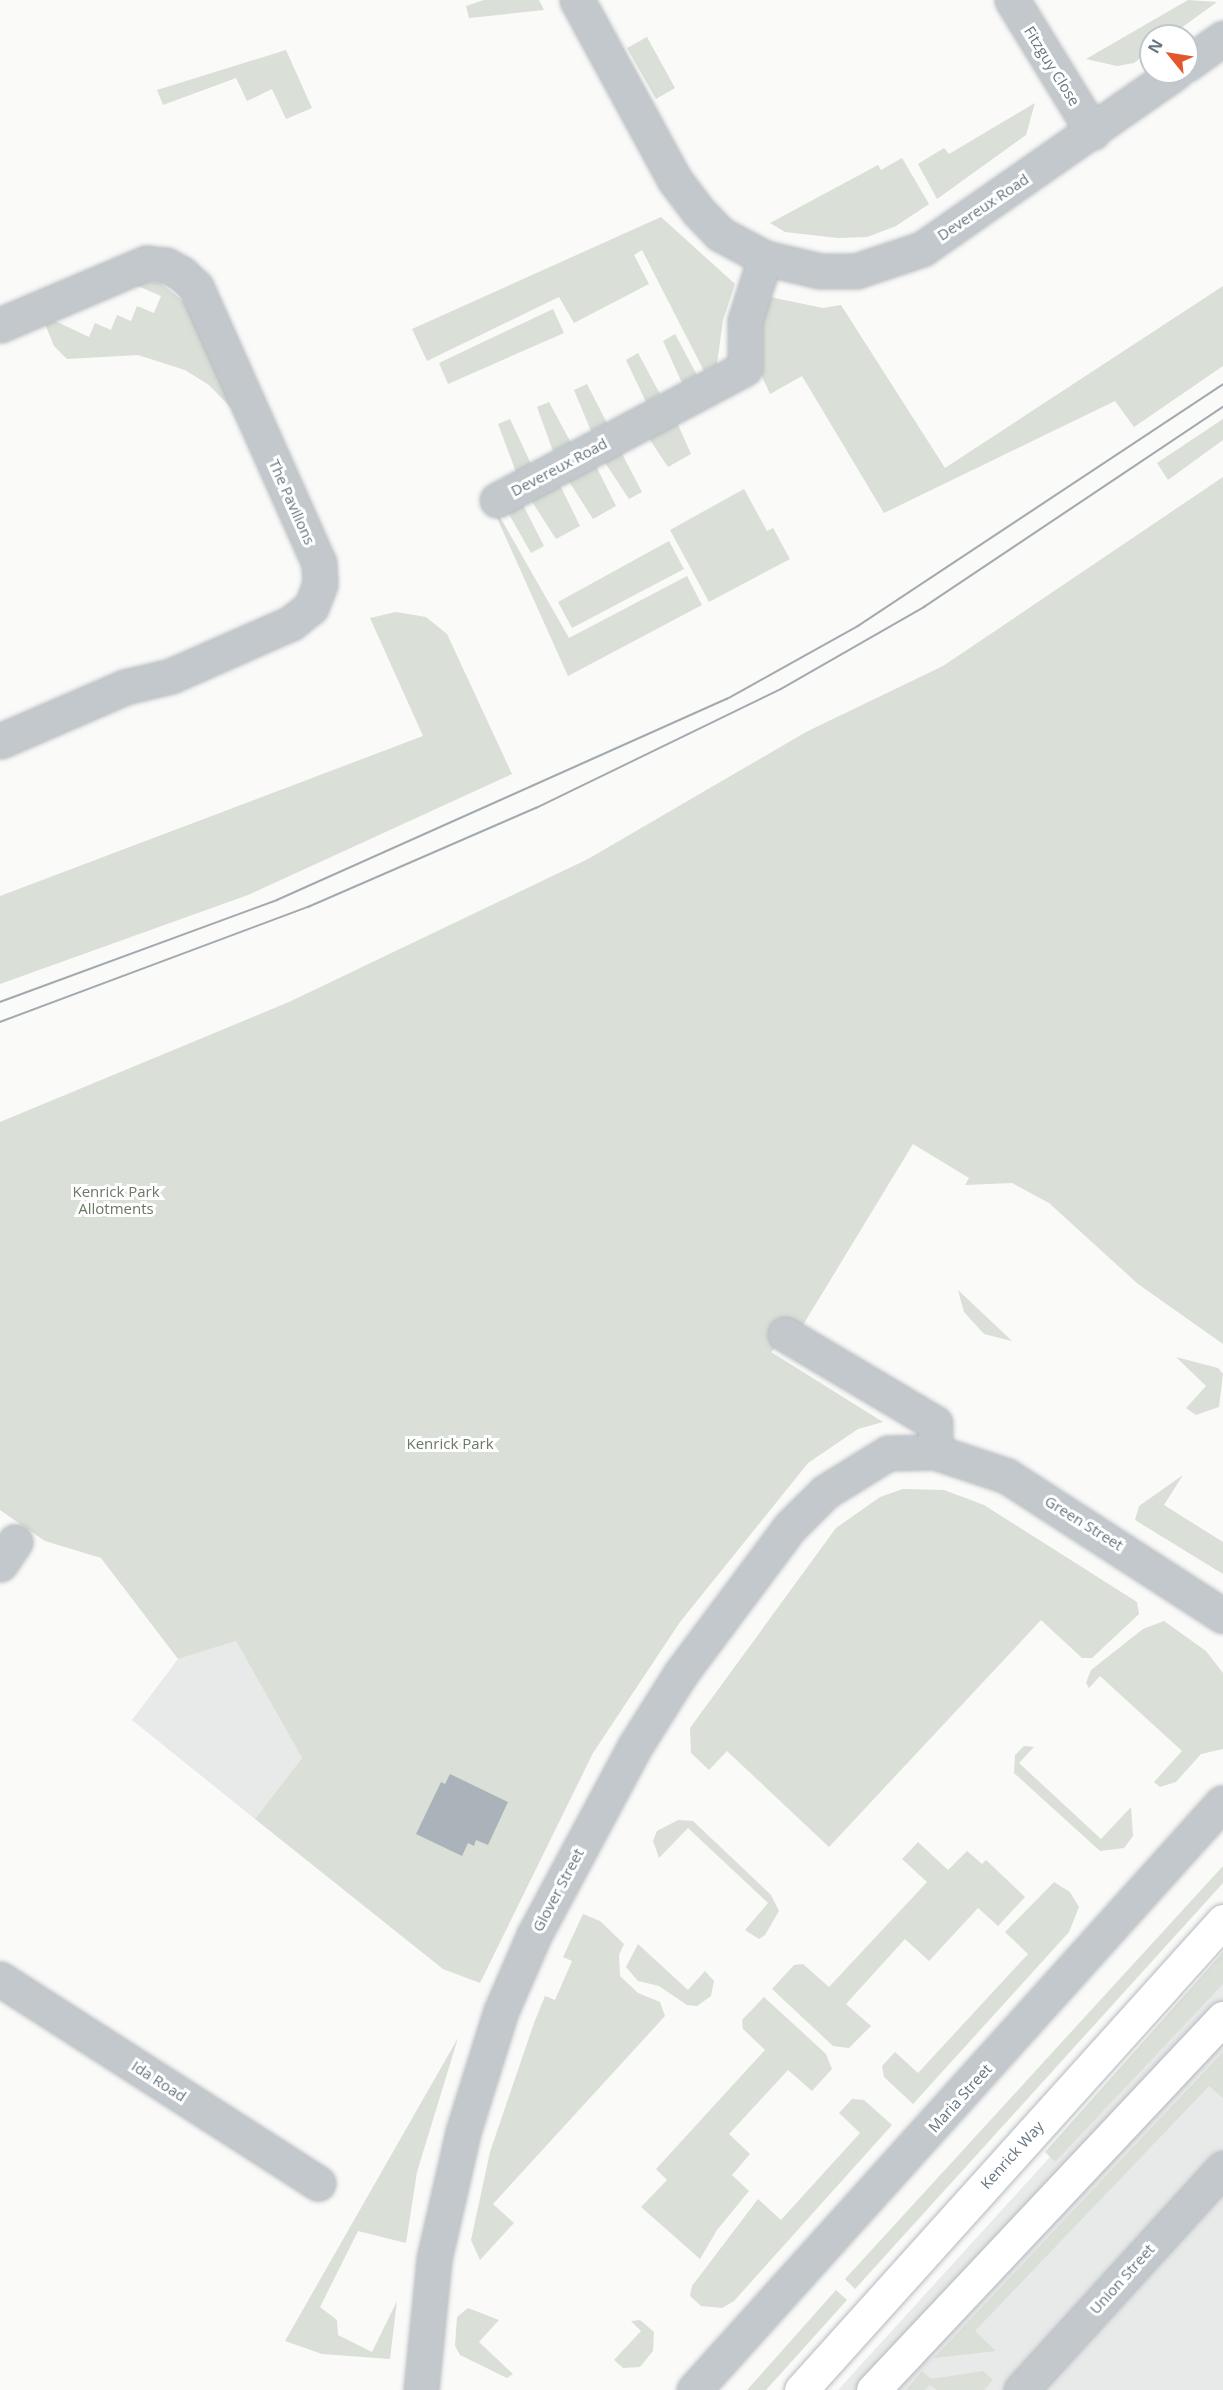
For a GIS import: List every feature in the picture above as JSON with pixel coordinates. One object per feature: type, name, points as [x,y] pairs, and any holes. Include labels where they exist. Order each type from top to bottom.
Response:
[{"type":"main road","name":"Kenrick Way","points":[[801,2390],[1223,1920]]},
{"type":"main road","points":[[873,2390],[1223,2018]]},
{"type":"street","name":"Devereux Road","points":[[577,0],[674,179],[720,234],[765,258],[820,271],[856,272],[890,264],[922,249],[1159,84]]},
{"type":"street","name":"Fitzguy Close","points":[[1012,0],[1093,132]]},
{"type":"street","points":[[1199,55],[1223,38]]},
{"type":"street","name":"Devereux Road","points":[[497,500],[745,368],[745,321],[765,258]]},
{"type":"street","name":"The Pavilions","points":[[0,326],[146,263],[166,265],[182,274],[196,287],[315,552],[320,584],[311,607],[291,623],[171,676],[125,687],[0,741]]},
{"type":"street","points":[[785,1334],[935,1423],[935,1452]]},
{"type":"street","name":"Green Street","points":[[859,1467],[888,1454],[935,1452],[1007,1476],[1223,1616]]},
{"type":"street","name":"Glover Street","points":[[421,2390],[434,2259],[463,2132],[501,2011],[534,1935],[635,1746],[681,1673],[790,1527],[859,1467]]},
{"type":"street","name":"Maria Street","points":[[694,2390],[1222,1803]]},
{"type":"street","name":"Ida Road","points":[[0,1979],[318,2183]]},
{"type":"street","name":"Union Street","points":[[1021,2390],[1223,2168]]},
{"type":"shaded area","points":[[236,1641],[302,1758],[255,1819],[132,1720],[178,1659]]},
{"type":"shaded area","points":[[1223,1966],[1223,2390],[838,2390],[1050,2157]]},
{"type":"green space","points":[[484,0],[539,0],[544,10],[469,18],[466,6]]},
{"type":"green space","points":[[1188,0],[1217,2],[1187,24],[1147,24]]},
{"type":"green space","points":[[1139,28],[1139,59],[1134,63],[1117,66],[1086,59]]},
{"type":"green space","points":[[647,37],[675,88],[656,99],[627,48]]},
{"type":"green space","points":[[286,50],[312,108],[286,119],[272,89],[247,101],[236,78],[163,105],[157,90]]},
{"type":"green space","points":[[1035,103],[1026,135],[937,199],[918,164],[944,148],[949,154]]},
{"type":"green space","points":[[902,158],[929,204],[896,226],[867,237],[838,238],[785,232],[770,223],[878,165],[881,170]]},
{"type":"green space","points":[[661,217],[735,284],[723,320],[717,364],[704,371],[642,250],[634,255],[649,284],[574,323],[559,297],[427,361],[412,329]]},
{"type":"green space","points":[[142,281],[160,283],[186,303],[237,414],[209,385],[185,370],[138,355],[67,359],[54,346],[45,324],[53,320],[89,337],[95,323],[111,330],[117,315],[131,321],[137,306],[154,313],[161,296],[133,284]]},
{"type":"green space","points":[[1223,286],[1223,366],[1134,427],[1115,401],[884,513],[802,376],[770,394],[755,361],[765,296],[823,308],[841,305],[945,468]]},
{"type":"green space","points":[[553,309],[564,333],[448,384],[439,363]]},
{"type":"green space","points":[[675,334],[697,375],[682,383],[663,341]]},
{"type":"green space","points":[[638,353],[660,394],[646,402],[626,360]]},
{"type":"green space","points":[[587,384],[607,423],[591,431],[574,390]]},
{"type":"green space","points":[[549,402],[571,443],[553,451],[537,407]]},
{"type":"green space","points":[[675,418],[691,454],[668,467],[646,434]]},
{"type":"green space","points":[[510,419],[531,464],[516,472],[498,424]]},
{"type":"green space","points":[[1223,419],[1223,440],[1168,480],[1157,463]]},
{"type":"green space","points":[[619,448],[642,492],[629,499],[602,458]]},
{"type":"green space","points":[[594,462],[616,506],[593,519],[566,477]]},
{"type":"green space","name":"Kenrick Park","points":[[1223,477],[1223,1344],[1138,1284],[1049,1203],[1012,1183],[965,1185],[969,1178],[913,1144],[803,1325],[771,1352],[883,1422],[858,1429],[808,1463],[680,1622],[593,1753],[480,1983],[443,1969],[255,1819],[302,1758],[236,1641],[178,1659],[101,1558],[45,1541],[0,1510],[0,1122],[289,1002],[588,859],[806,732],[943,666]]},
{"type":"green space","points":[[558,481],[580,526],[556,539],[529,497]]},
{"type":"green space","points":[[483,487],[569,638],[687,576],[702,605],[568,676]]},
{"type":"green space","points":[[744,489],[767,531],[773,528],[790,559],[709,602],[670,530]]},
{"type":"green space","points":[[521,501],[544,546],[531,553],[506,509]]},
{"type":"green space","points":[[669,541],[684,569],[572,628],[558,602]]},
{"type":"green space","points":[[396,612],[426,617],[447,634],[512,774],[248,895],[0,984],[0,896],[423,736],[370,618]]},
{"type":"green space","points":[[958,1290],[1012,1341],[984,1334],[964,1312]]},
{"type":"green space","points":[[1176,1357],[1218,1368],[1223,1374],[1219,1407],[1196,1415],[1186,1408],[1206,1386]]},
{"type":"green space","points":[[1183,1475],[1164,1505],[1223,1542],[1223,1574],[1135,1520],[1139,1506]]},
{"type":"green space","points":[[903,1489],[944,1490],[984,1505],[1137,1602],[1139,1614],[1092,1658],[1082,1658],[1041,1620],[829,1847],[727,1751],[709,1770],[691,1753],[690,1728],[836,1528],[880,1497]]},
{"type":"green space","points":[[1164,1621],[1206,1651],[1223,1673],[1223,1749],[1201,1754],[1176,1782],[1160,1787],[1154,1782],[1182,1751],[1100,1676],[1089,1688],[1086,1683],[1091,1670],[1143,1629]]},
{"type":"green space","points":[[1024,1746],[1034,1747],[1019,1763],[1101,1839],[1131,1807],[1133,1836],[1124,1848],[1100,1851],[1014,1773],[1015,1755]]},
{"type":"green space","points":[[678,1820],[693,1821],[771,1895],[779,1911],[765,1935],[759,1939],[745,1930],[768,1903],[688,1828],[659,1858],[653,1841],[657,1831]]},
{"type":"green space","points":[[918,1842],[948,1870],[967,1851],[982,1864],[986,1860],[1025,1897],[998,1926],[978,1908],[929,1961],[905,1939],[846,2004],[871,2026],[849,2048],[833,2046],[772,1989],[794,1965],[803,1964],[829,1987],[927,1882],[902,1859]]},
{"type":"green space","points":[[1223,1866],[1223,1883],[855,2289],[845,2279]]},
{"type":"green space","points":[[1054,1882],[1070,1892],[1079,1907],[1069,1932],[913,2104],[884,2077],[882,2066],[895,2052],[918,2073],[1028,1954],[1005,1932]]},
{"type":"green space","points":[[583,1914],[600,1921],[624,1944],[619,1955],[620,1976],[638,1993],[660,2002],[665,2016],[493,2204],[514,2223],[480,2260],[471,2240],[490,2152],[545,1996],[555,2000],[572,1961],[563,1957]]},
{"type":"green space","points":[[638,1944],[688,1990],[705,1971],[714,1981],[711,1996],[697,2006],[687,2005],[659,1986],[638,1981],[626,1967]]},
{"type":"green space","points":[[1223,1952],[1223,1984],[1055,2162],[1045,2152]]},
{"type":"green space","points":[[764,1997],[826,2054],[832,2069],[812,2091],[788,2070],[729,2134],[750,2154],[732,2175],[749,2191],[717,2230],[700,2259],[641,2207],[667,2180],[656,2169],[765,2050],[743,2029],[742,2020]]},
{"type":"green space","points":[[458,2038],[417,2172],[406,2243],[358,2231],[320,2307],[337,2320],[338,2335],[372,2352],[397,2301],[390,2359],[322,2354],[285,2341]]},
{"type":"green space","points":[[1223,2052],[1223,2098],[1209,2086],[975,2331],[996,2351],[934,2358]]},
{"type":"green space","points":[[852,2099],[864,2100],[892,2125],[734,2301],[722,2308],[701,2306],[690,2296],[692,2286],[758,2199],[781,2220],[860,2133],[839,2113]]},
{"type":"green space","points":[[836,2290],[847,2300],[766,2390],[747,2390]]},
{"type":"green space","points":[[468,2308],[499,2320],[479,2342],[513,2374],[507,2378],[460,2355],[455,2346],[457,2317]]},
{"type":"green space","points":[[640,2320],[654,2332],[653,2351],[640,2367],[623,2368],[614,2360],[641,2331],[631,2321]]},
{"type":"green space","points":[[922,2371],[931,2379],[983,2371],[993,2380],[984,2390],[937,2390],[930,2385],[925,2390],[906,2390]]},
{"type":"building","points":[[450,1774],[508,1802],[488,1845],[476,1840],[474,1846],[468,1843],[462,1856],[416,1834],[441,1782],[445,1784]]},
{"type":"tram line","points":[[0,1002],[277,900],[727,699],[858,626],[1223,384]]},
{"type":"tram line","points":[[0,1022],[308,907],[536,808],[781,689],[924,607],[1223,407]]},
{"type":"park label","name":"Kenrick Park Allotments","points":[[116,1200]]}]
